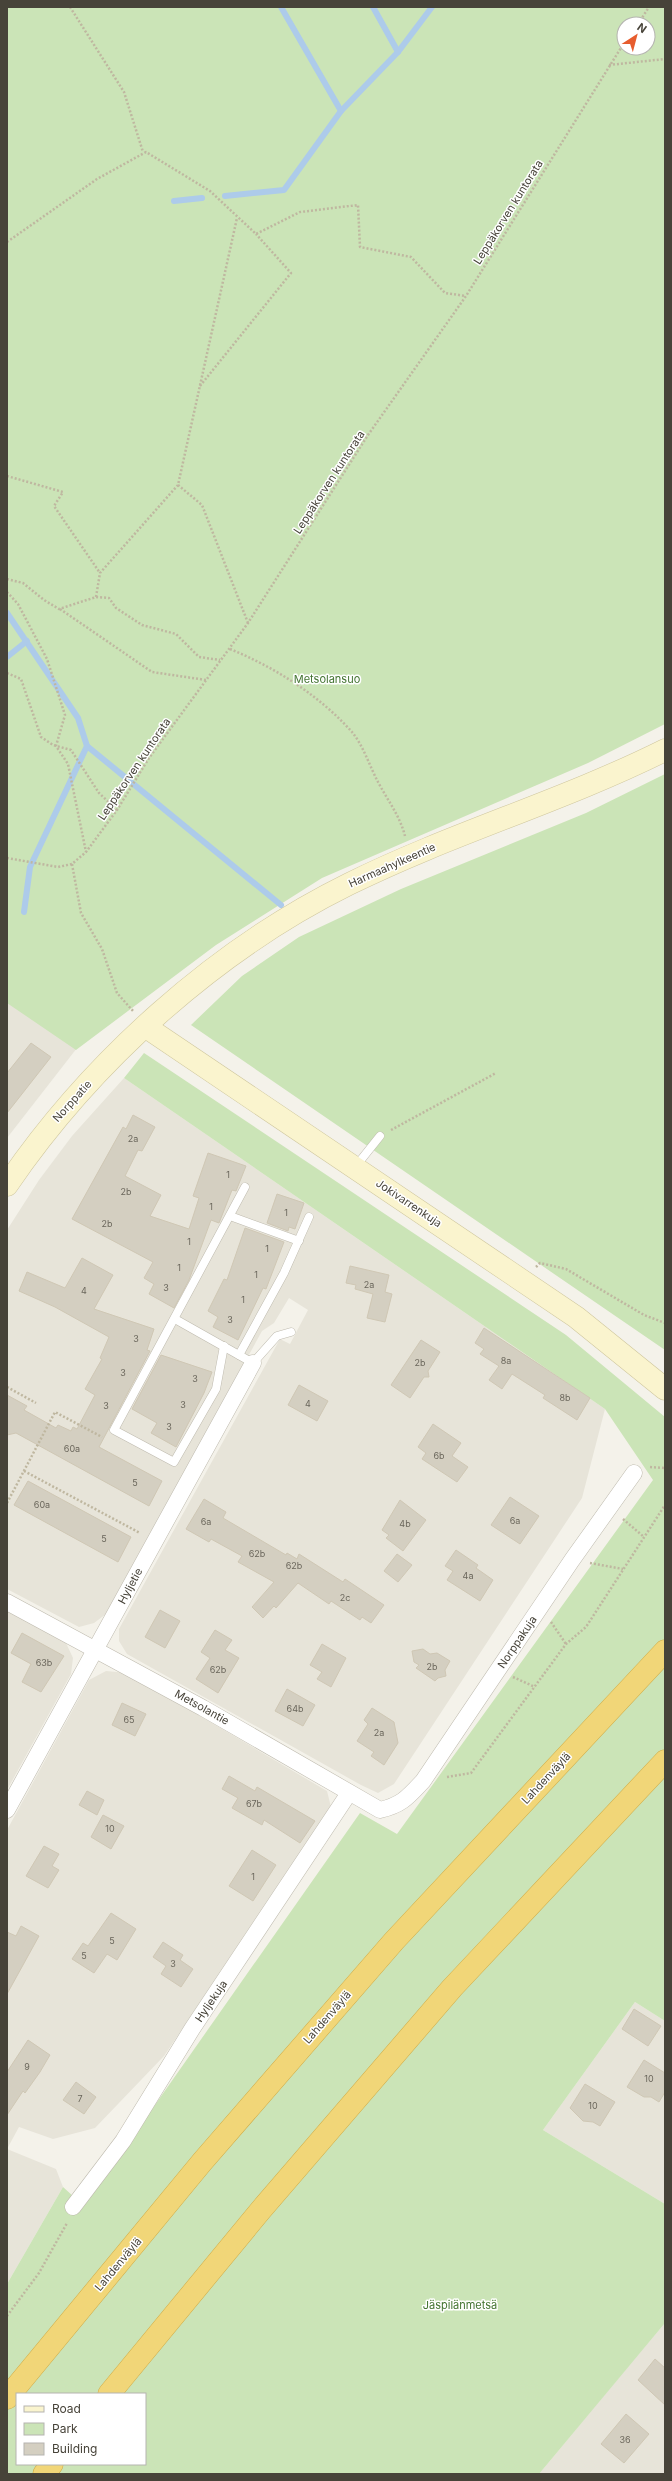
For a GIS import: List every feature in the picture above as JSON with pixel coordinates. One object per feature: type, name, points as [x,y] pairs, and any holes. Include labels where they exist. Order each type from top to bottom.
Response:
[{"type":"highway","name":"Lahdenväylä","points":[[7,2398],[202,2162],[394,1941],[665,1651]]},
{"type":"highway","points":[[110,2393],[260,2211],[452,1988],[665,1761]]},
{"type":"highway","points":[[44,2474],[52,2465]]},
{"type":"highway","points":[[48,2474],[52,2465]]},
{"type":"street","name":"Harmaahylkeentie","points":[[146,1027],[216,965],[285,920],[349,884],[411,856],[642,761],[665,750]]},
{"type":"street","name":"Jokivarrenkuja","points":[[146,1027],[356,1166],[576,1317],[665,1389]]},
{"type":"street","name":"Norppatie","points":[[7,1185],[60,1113],[92,1078],[146,1027]]},
{"type":"street","name":"Hyljetie","points":[[7,1810],[155,1541],[246,1359]]},
{"type":"street","name":"Norppakuja","points":[[396,1806],[409,1797],[423,1781],[572,1560],[634,1473]]},
{"type":"street","name":"Metsolantie","points":[[7,1602],[237,1727],[380,1810],[396,1806]]},
{"type":"street","name":"Hyljekuja","points":[[72,2207],[124,2141],[192,2029],[350,1793]]},
{"type":"lane","points":[[356,1166],[380,1136]]},
{"type":"lane","points":[[224,1346],[216,1389],[174,1462],[114,1430],[246,1187]]},
{"type":"lane","points":[[230,1216],[298,1241]]},
{"type":"lane","points":[[246,1359],[309,1217]]},
{"type":"lane","points":[[174,1319],[246,1359]]},
{"type":"lane","points":[[246,1359],[277,1336],[291,1332]]},
{"type":"path","points":[[70,7],[124,92],[144,152],[210,191],[213,196],[256,234],[291,273],[200,386]]},
{"type":"path","points":[[643,16],[649,7]]},
{"type":"path","name":"Leppäkorven kuntorata","points":[[72,864],[86,852],[117,810],[149,758],[248,623],[368,435],[466,296],[616,55]]},
{"type":"path","points":[[609,65],[665,59]]},
{"type":"path","points":[[7,242],[66,203],[97,179],[144,152]]},
{"type":"path","points":[[256,234],[300,212],[358,205],[360,247],[411,258],[445,293],[466,296]]},
{"type":"path","points":[[96,597],[100,573],[178,485],[237,218]]},
{"type":"path","points":[[7,476],[63,492],[54,506],[100,573]]},
{"type":"path","points":[[178,485],[202,505],[248,623]]},
{"type":"path","points":[[7,579],[23,582],[44,600],[152,672],[207,680]]},
{"type":"path","points":[[7,592],[18,604],[47,659],[65,715],[56,746],[68,764],[86,852]]},
{"type":"path","points":[[59,609],[96,597],[109,598],[116,608],[142,625],[176,634],[199,657],[220,660]]},
{"type":"path","points":[[230,648],[255,659],[310,694],[353,732],[400,818],[411,856]]},
{"type":"path","points":[[7,673],[21,679],[41,737],[56,746],[71,750],[99,793],[117,810]]},
{"type":"path","points":[[7,858],[58,867],[72,864],[81,913],[102,949],[117,993],[146,1027]]},
{"type":"path","points":[[380,1136],[496,1073]]},
{"type":"path","points":[[524,1282],[540,1263],[566,1269],[644,1315],[665,1323]]},
{"type":"path","points":[[7,1388],[36,1403]]},
{"type":"path","points":[[7,1503],[55,1412]]},
{"type":"path","points":[[24,1471],[155,1541]]},
{"type":"path","points":[[423,1781],[471,1773],[566,1644],[586,1627],[665,1505]]},
{"type":"path","points":[[609,1507],[644,1537]]},
{"type":"path","points":[[572,1560],[623,1569]]},
{"type":"path","points":[[540,1607],[566,1644]]},
{"type":"path","points":[[498,1670],[535,1687]]},
{"type":"path","points":[[7,2316],[39,2274],[68,2221],[72,2207]]},
{"type":"shaded area","points":[[7,1001],[77,1048],[7,1138]]},
{"type":"shaded area","points":[[124,1078],[605,1409],[582,1498],[394,1784],[378,1793],[361,1785],[127,1654],[119,1641],[119,1629],[280,1339],[290,1344],[308,1310],[289,1298],[274,1323],[262,1331],[106,1614],[94,1623],[79,1627],[7,1589],[7,1230],[39,1180],[72,1136]]},
{"type":"shaded area","points":[[7,1610],[66,1643],[73,1658],[71,1674],[7,1790]]},
{"type":"shaded area","points":[[106,1671],[127,1673],[327,1791],[331,1807],[164,2056],[95,2128],[53,2139],[19,2127],[7,2149],[7,1830],[89,1680]]},
{"type":"shaded area","points":[[635,2002],[665,2021],[665,2204],[543,2130]]},
{"type":"shaded area","points":[[7,2149],[56,2169],[63,2187],[7,2284]]},
{"type":"shaded area","points":[[665,2323],[665,2474],[539,2474],[617,2380]]},
{"type":"green space","name":"Metsolansuo","points":[[7,7],[665,7],[665,724],[588,763],[322,878],[216,945],[76,1050],[7,1003]]},
{"type":"green space","points":[[665,774],[665,1350],[191,1025],[242,976],[299,937],[401,889],[586,813]]},
{"type":"green space","name":"Jäspilänmetsä","points":[[144,1053],[566,1335],[665,1417],[665,2021],[635,2002],[543,2130],[665,2204],[665,2323],[539,2474],[7,2474],[7,2284],[63,2187],[84,2206],[360,1813],[397,1834],[653,1480],[605,1409],[124,1078]]},
{"type":"building","points":[[31,1043],[51,1057],[7,1113],[7,1073]]},
{"type":"building","points":[[133,1115],[155,1127],[142,1151],[138,1150],[125,1176],[161,1195],[150,1216],[189,1229],[199,1198],[193,1196],[208,1153],[246,1166],[236,1191],[232,1190],[219,1223],[211,1220],[189,1280],[174,1308],[149,1294],[154,1284],[144,1278],[153,1262],[72,1219],[123,1127],[126,1129]]},
{"type":"building","points":[[277,1194],[304,1203],[295,1229],[289,1227],[288,1231],[267,1223]]},
{"type":"building","points":[[245,1228],[284,1242],[266,1289],[263,1288],[238,1340],[213,1327],[218,1317],[208,1311],[224,1279],[227,1280]]},
{"type":"building","points":[[82,1258],[113,1275],[94,1309],[154,1329],[147,1350],[150,1351],[99,1447],[162,1481],[149,1506],[16,1433],[7,1435],[7,1395],[27,1406],[24,1410],[56,1428],[58,1425],[71,1431],[73,1427],[77,1429],[95,1395],[85,1389],[102,1359],[100,1358],[109,1337],[55,1307],[19,1291],[27,1272],[65,1288]]},
{"type":"building","points":[[350,1266],[389,1275],[385,1292],[392,1294],[385,1322],[367,1318],[373,1294],[355,1289],[356,1285],[346,1283]]},
{"type":"building","points":[[484,1328],[590,1398],[577,1420],[543,1398],[545,1395],[512,1374],[502,1389],[489,1380],[499,1366],[480,1354],[484,1349],[475,1343]]},
{"type":"building","points":[[421,1340],[440,1352],[428,1371],[429,1377],[424,1377],[410,1398],[391,1385]]},
{"type":"building","points":[[161,1355],[212,1372],[204,1393],[176,1447],[151,1433],[157,1423],[132,1409]]},
{"type":"building","points":[[299,1385],[328,1401],[317,1421],[288,1405]]},
{"type":"building","points":[[433,1424],[461,1443],[452,1456],[468,1467],[457,1482],[422,1459],[426,1453],[418,1447]]},
{"type":"building","points":[[28,1481],[131,1537],[118,1562],[14,1505]]},
{"type":"building","points":[[510,1497],[539,1516],[520,1544],[491,1525]]},
{"type":"building","points":[[204,1499],[226,1512],[223,1518],[286,1555],[287,1553],[297,1559],[299,1554],[343,1582],[345,1579],[384,1605],[371,1623],[362,1617],[360,1620],[331,1601],[329,1604],[298,1583],[276,1608],[274,1606],[263,1618],[252,1607],[274,1582],[238,1562],[242,1556],[211,1539],[209,1542],[186,1529]]},
{"type":"building","points":[[400,1500],[426,1520],[403,1551],[386,1538],[389,1535],[382,1530]]},
{"type":"building","points":[[456,1550],[478,1565],[476,1568],[493,1580],[480,1601],[447,1580],[453,1571],[445,1566]]},
{"type":"building","points":[[397,1554],[412,1565],[398,1582],[384,1571]]},
{"type":"building","points":[[160,1610],[180,1621],[165,1648],[145,1637]]},
{"type":"building","points":[[215,1630],[232,1640],[225,1650],[239,1658],[218,1693],[196,1679],[210,1658],[201,1652]]},
{"type":"building","points":[[22,1633],[64,1656],[41,1692],[22,1682],[31,1664],[11,1653]]},
{"type":"building","points":[[322,1644],[346,1658],[331,1687],[317,1679],[322,1672],[310,1665]]},
{"type":"building","points":[[423,1649],[430,1654],[437,1653],[450,1661],[445,1670],[446,1676],[438,1678],[435,1681],[416,1668],[419,1665],[414,1662],[412,1651]]},
{"type":"building","points":[[287,1689],[315,1705],[303,1726],[275,1711]]},
{"type":"building","points":[[122,1703],[146,1714],[135,1736],[112,1725]]},
{"type":"building","points":[[372,1708],[394,1722],[398,1743],[384,1765],[371,1756],[374,1752],[357,1741],[368,1724],[364,1720]]},
{"type":"building","points":[[229,1776],[255,1791],[257,1787],[315,1821],[300,1843],[264,1820],[262,1825],[232,1808],[238,1798],[222,1789]]},
{"type":"building","points":[[87,1791],[104,1800],[97,1815],[79,1805]]},
{"type":"building","points":[[103,1815],[124,1826],[111,1849],[91,1837]]},
{"type":"building","points":[[44,1846],[59,1854],[52,1866],[59,1870],[48,1888],[26,1876]]},
{"type":"building","points":[[252,1850],[276,1865],[253,1901],[229,1886]]},
{"type":"building","points":[[111,1913],[136,1929],[117,1960],[107,1954],[94,1973],[72,1959],[83,1943],[88,1946]]},
{"type":"building","points":[[21,1926],[39,1936],[7,1994],[7,1932],[16,1936]]},
{"type":"building","points":[[163,1942],[183,1955],[180,1960],[193,1969],[181,1987],[161,1974],[166,1966],[153,1957]]},
{"type":"building","points":[[634,2009],[661,2026],[648,2046],[622,2029]]},
{"type":"building","points":[[28,2040],[50,2055],[25,2093],[23,2091],[7,2115],[7,2072]]},
{"type":"building","points":[[644,2060],[665,2073],[665,2092],[659,2102],[651,2097],[644,2097],[627,2087]]},
{"type":"building","points":[[76,2082],[96,2097],[84,2114],[63,2100]]},
{"type":"building","points":[[585,2084],[615,2102],[600,2126],[593,2122],[583,2121],[570,2108]]},
{"type":"building","points":[[655,2359],[665,2368],[665,2405],[638,2380]]},
{"type":"building","points":[[626,2414],[649,2434],[624,2463],[601,2444]]},
{"type":"waterway","points":[[281,7],[341,111]]},
{"type":"waterway","points":[[373,7],[398,52]]},
{"type":"waterway","points":[[225,196],[284,190],[341,111],[398,52],[432,7]]},
{"type":"waterway","points":[[174,201],[202,198]]},
{"type":"waterway","points":[[7,613],[78,718],[87,746],[281,905]]},
{"type":"waterway","points":[[7,657],[27,641]]},
{"type":"waterway","points":[[24,912],[30,867],[87,746]]}]
